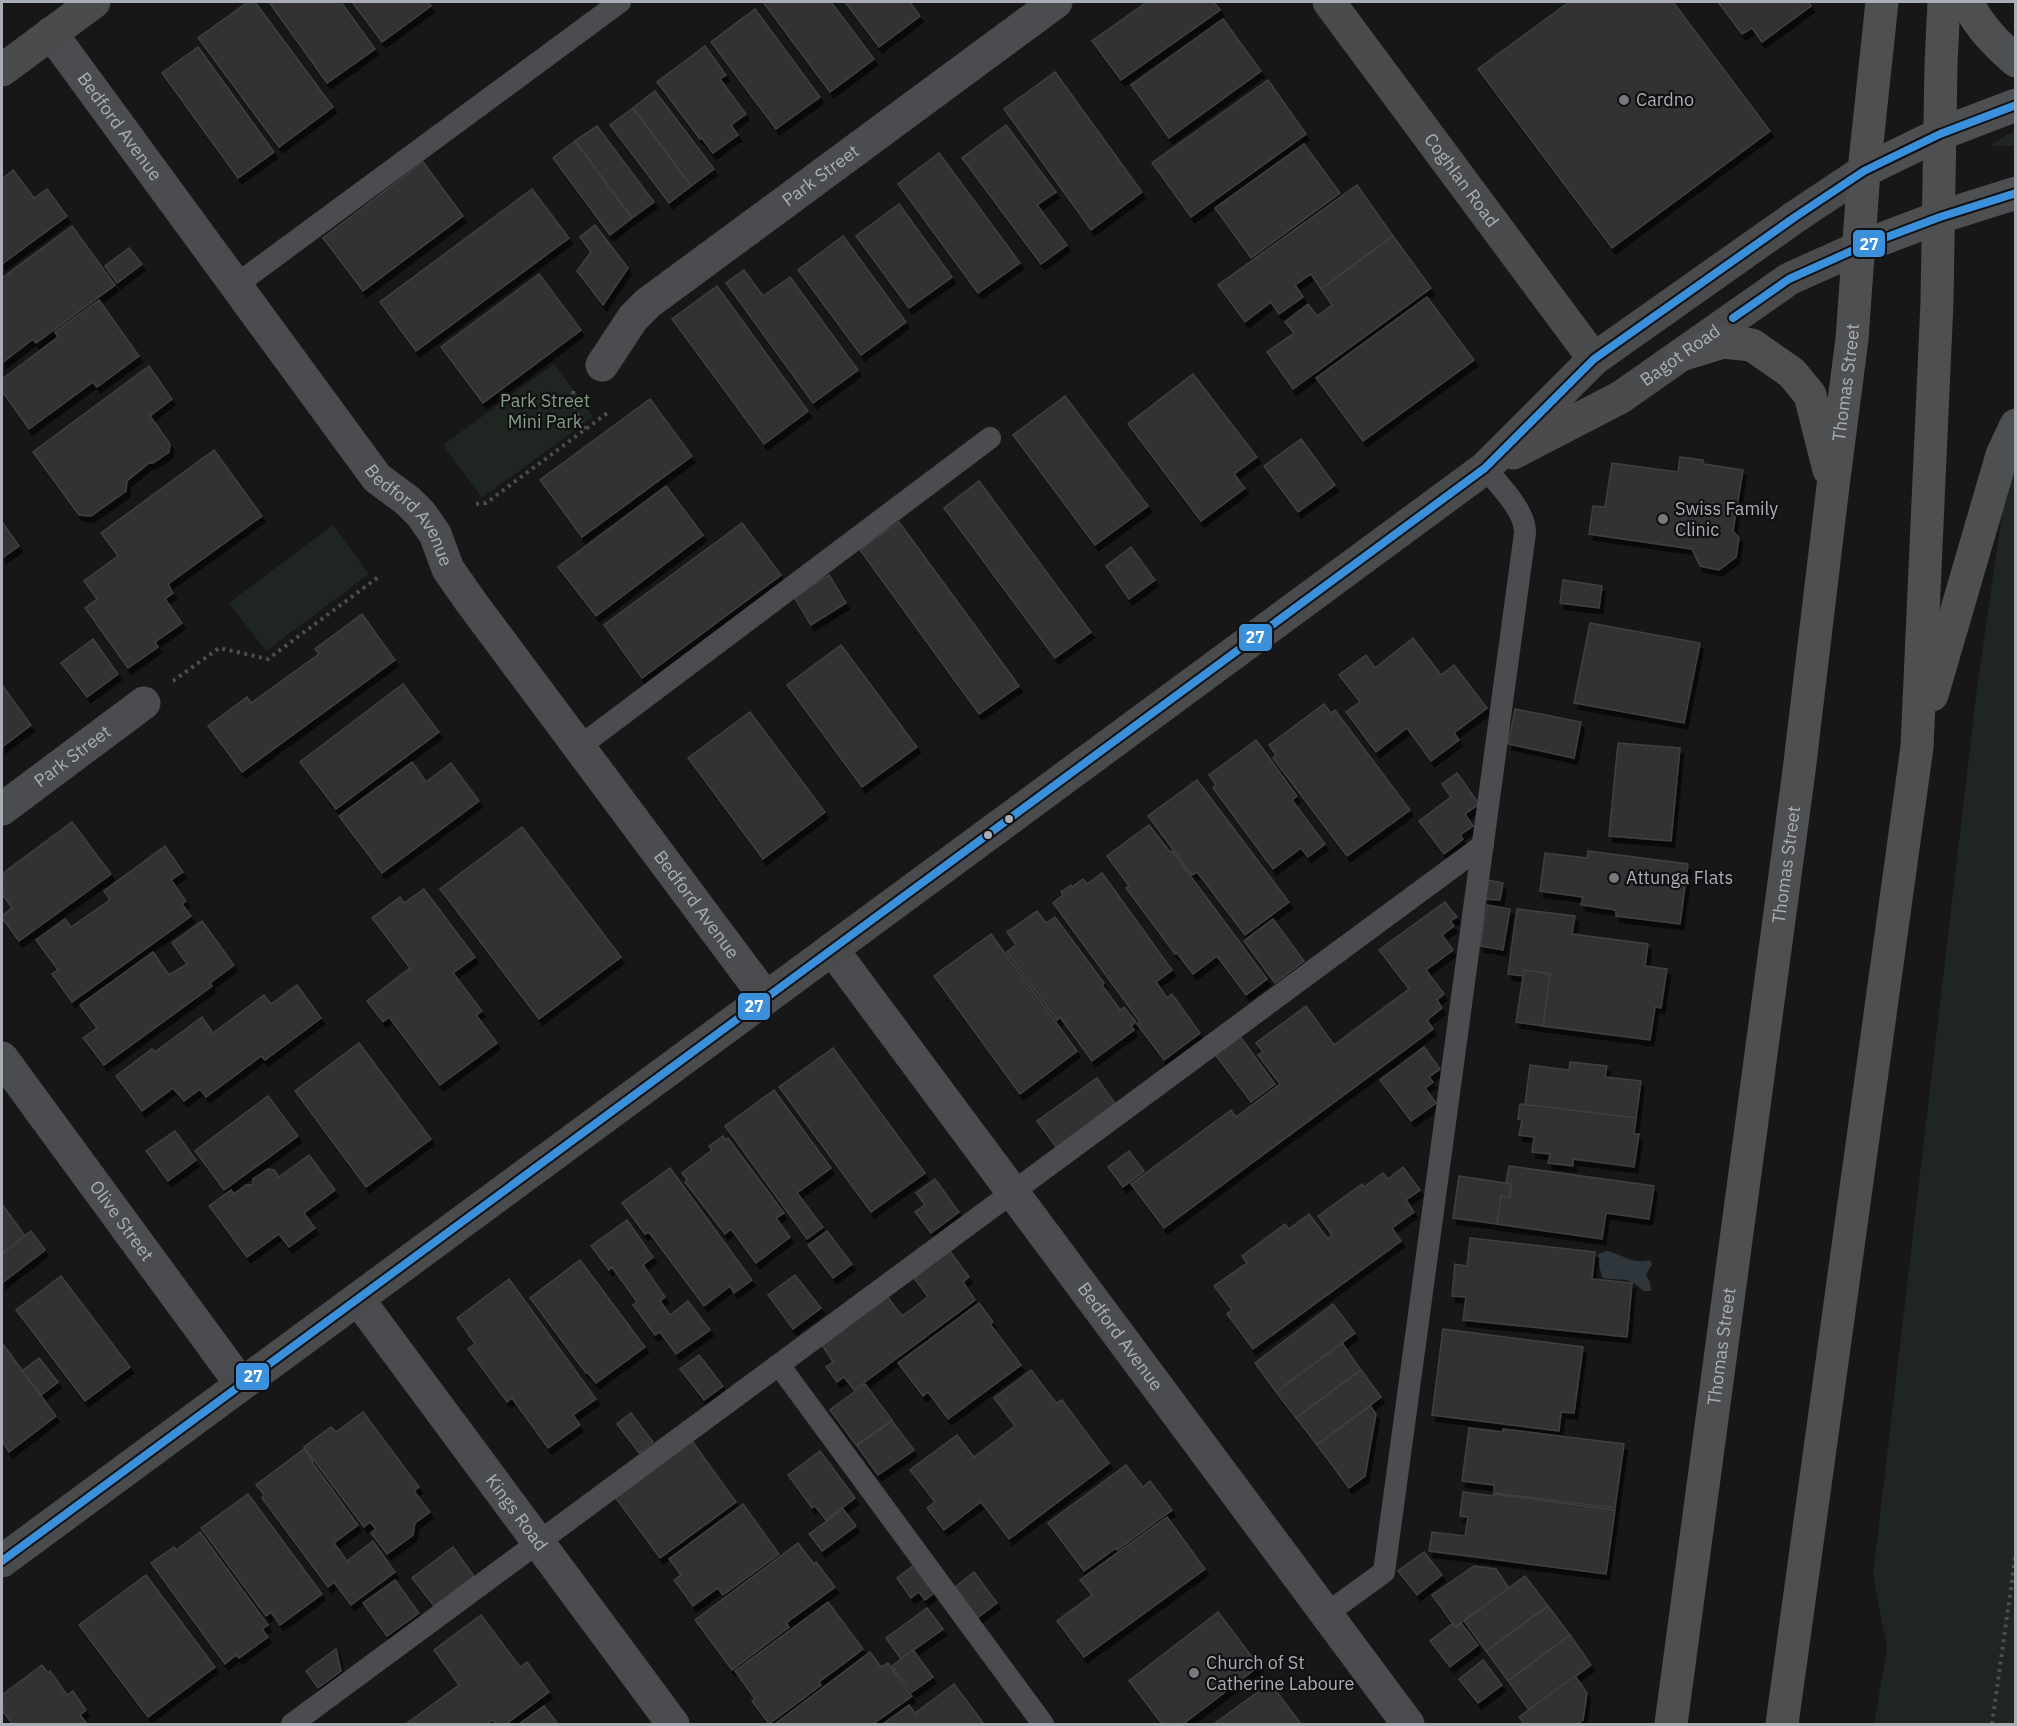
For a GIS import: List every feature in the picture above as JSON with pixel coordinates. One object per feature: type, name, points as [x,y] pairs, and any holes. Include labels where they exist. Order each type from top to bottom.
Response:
[{"type":"main road","points":[[2,70],[94,2]]},
{"type":"main road","name":"Coghlan Road","points":[[1329,2],[1594,359]]},
{"type":"main road","name":"Thomas Street","points":[[1671,1725],[1799,771],[1852,339],[1864,171],[1882,2]]},
{"type":"main road","points":[[1782,1725],[1917,747],[1940,217],[1944,2]]},
{"type":"main road","points":[[1967,2],[1976,21],[1996,44],[2016,61]]},
{"type":"main road","points":[[1864,171],[1940,134],[2016,105]]},
{"type":"main road","name":"Bagot Road","points":[[2,1561],[1485,468],[1594,359],[1864,171]]},
{"type":"main road","name":"Bagot Road","points":[[1485,468],[1621,397],[1789,279],[1858,248],[1940,217],[2016,193]]},
{"type":"main road","points":[[1681,355],[1723,342],[1752,345],[1792,373],[1810,395],[1833,486]]},
{"type":"main road","points":[[1917,747],[2002,455],[2016,425]]},
{"type":"street","name":"Park Street","points":[[602,365],[633,318],[648,303],[1056,2]]},
{"type":"street","name":"Bedford Avenue","points":[[51,33],[377,478],[408,501],[421,514],[435,534],[439,551],[448,569],[766,998]]},
{"type":"street","name":"Park Street","points":[[2,809],[144,703]]},
{"type":"street","name":"Bedford Avenue","points":[[832,949],[1408,1725]]},
{"type":"street","name":"Olive Street","points":[[2,1058],[241,1384]]},
{"type":"street","name":"Kings Road","points":[[358,1299],[673,1725]]},
{"type":"lane","points":[[236,285],[620,2]]},
{"type":"lane","points":[[579,747],[990,438]]},
{"type":"lane","points":[[1326,1614],[1384,1572],[1525,528],[1520,514],[1485,468]]},
{"type":"lane","points":[[303,1721],[538,1543],[1483,845]]},
{"type":"lane","points":[[778,1365],[1044,1725]]},
{"type":"path","points":[[476,504],[486,503],[610,411]]},
{"type":"path","points":[[144,703],[219,648],[267,658],[381,575]]},
{"type":"path","points":[[1992,1725],[2016,1552]]},
{"type":"green space","points":[[2015,131],[2015,146],[1992,146],[1993,143]]},
{"type":"green space","name":"Park Street Mini Park","points":[[554,364],[593,417],[482,498],[443,445]]},
{"type":"green space","points":[[2015,473],[2015,1724],[1874,1724],[1887,1649],[1873,1575],[1977,688],[2006,486]]},
{"type":"green space","points":[[333,525],[369,574],[266,651],[229,603]]},
{"type":"shaded area","points":[[1606,1251],[1632,1260],[1650,1260],[1652,1264],[1646,1275],[1651,1291],[1643,1291],[1629,1281],[1603,1278],[1597,1255]]},
{"type":"building","points":[[248,2],[255,2],[333,107],[279,147],[198,38]]},
{"type":"building","points":[[269,2],[341,2],[375,49],[327,83]]},
{"type":"building","points":[[352,2],[427,2],[431,6],[382,42]]},
{"type":"building","points":[[763,2],[831,2],[874,59],[830,92]]},
{"type":"building","points":[[845,2],[910,2],[920,16],[879,47]]},
{"type":"building","points":[[1147,2],[1214,2],[1220,10],[1121,80],[1092,41]]},
{"type":"building","name":"Cardno","points":[[1569,2],[1673,2],[1770,131],[1612,248],[1478,69]]},
{"type":"building","points":[[1718,2],[1808,2],[1811,6],[1762,42],[1752,28],[1742,34]]},
{"type":"building","points":[[755,9],[820,97],[776,129],[711,42]]},
{"type":"building","points":[[1223,19],[1261,71],[1169,138],[1131,85]]},
{"type":"building","points":[[705,46],[726,75],[720,79],[746,114],[731,125],[738,135],[713,153],[657,82]]},
{"type":"building","points":[[198,47],[274,152],[238,178],[162,73]]},
{"type":"building","points":[[1055,72],[1142,192],[1091,230],[1004,109]]},
{"type":"building","points":[[1268,80],[1306,134],[1191,217],[1152,163]]},
{"type":"building","points":[[655,91],[714,169],[691,186],[633,108]]},
{"type":"building","points":[[633,108],[691,186],[669,203],[610,125]]},
{"type":"building","points":[[1006,125],[1056,192],[1037,205],[1067,245],[1041,264],[962,158]]},
{"type":"building","points":[[597,126],[654,202],[632,218],[575,141]]},
{"type":"building","points":[[575,141],[632,218],[610,235],[553,158]]},
{"type":"building","points":[[1304,144],[1340,193],[1251,258],[1215,208]]},
{"type":"building","points":[[939,153],[1020,263],[978,293],[898,184]]},
{"type":"building","points":[[423,162],[463,216],[363,291],[323,238]]},
{"type":"building","points":[[13,170],[34,198],[47,189],[67,216],[2,264],[2,179]]},
{"type":"building","points":[[1357,185],[1393,236],[1321,289],[1311,274],[1295,285],[1303,297],[1279,314],[1271,302],[1245,322],[1218,285]]},
{"type":"building","points":[[532,189],[569,238],[416,351],[380,302]]},
{"type":"building","points":[[899,204],[952,277],[909,308],[856,236]]},
{"type":"building","points":[[595,225],[628,268],[603,305],[577,271],[591,252],[580,237]]},
{"type":"building","points":[[72,226],[115,285],[36,343],[33,339],[2,363],[2,278]]},
{"type":"building","points":[[843,236],[906,322],[861,355],[798,270]]},
{"type":"building","points":[[1393,236],[1431,288],[1293,389],[1267,352],[1294,333],[1285,322],[1308,304],[1317,316],[1332,305],[1321,289]]},
{"type":"building","points":[[129,248],[142,264],[117,283],[105,266]]},
{"type":"building","points":[[744,270],[763,296],[790,277],[858,370],[813,403],[726,283]]},
{"type":"building","points":[[539,274],[581,330],[483,403],[441,347]]},
{"type":"building","points":[[717,286],[808,411],[764,444],[672,319]]},
{"type":"building","points":[[1427,297],[1474,360],[1363,441],[1316,378]]},
{"type":"building","points":[[99,300],[139,356],[97,387],[93,382],[29,429],[2,391],[2,379],[58,337],[55,332]]},
{"type":"building","points":[[149,366],[172,399],[150,416],[170,444],[169,452],[153,463],[149,463],[127,481],[126,491],[91,516],[79,515],[33,452]]},
{"type":"building","points":[[1193,374],[1257,457],[1234,474],[1245,488],[1201,521],[1128,424]]},
{"type":"building","points":[[1065,396],[1148,506],[1095,545],[1013,435]]},
{"type":"building","points":[[650,399],[692,456],[582,537],[540,480]]},
{"type":"building","points":[[1301,439],[1335,485],[1298,512],[1264,466]]},
{"type":"building","points":[[214,450],[262,516],[168,584],[173,593],[165,599],[182,623],[155,642],[158,647],[128,668],[85,608],[97,599],[84,581],[118,556],[101,533]]},
{"type":"building","name":"Swiss Family Clinic","points":[[1680,457],[1703,460],[1703,464],[1743,470],[1733,531],[1739,538],[1736,557],[1719,570],[1700,566],[1692,549],[1589,534],[1593,506],[1605,507],[1612,463],[1678,472]]},
{"type":"building","points":[[979,481],[1091,632],[1055,658],[944,508]]},
{"type":"building","points":[[666,486],[703,535],[596,616],[558,567]]},
{"type":"building","points":[[2,522],[19,546],[2,558]]},
{"type":"building","points":[[899,522],[1019,686],[979,714],[860,550]]},
{"type":"building","points":[[742,523],[781,575],[642,678],[604,625]]},
{"type":"building","points":[[1131,547],[1155,580],[1129,599],[1106,566]]},
{"type":"building","points":[[829,575],[846,603],[811,625],[794,597]]},
{"type":"building","points":[[1563,580],[1602,586],[1599,608],[1560,603]]},
{"type":"building","points":[[362,614],[395,660],[242,772],[208,726],[247,697],[251,703],[319,654],[315,649]]},
{"type":"building","points":[[1590,623],[1700,643],[1684,723],[1574,703]]},
{"type":"building","points":[[1413,638],[1441,675],[1454,665],[1487,708],[1454,733],[1459,740],[1431,761],[1407,728],[1376,752],[1346,712],[1360,702],[1339,675],[1366,655],[1375,668]]},
{"type":"building","points":[[93,639],[118,674],[87,697],[61,663]]},
{"type":"building","points":[[841,645],[917,747],[862,787],[787,685]]},
{"type":"building","points":[[403,684],[439,732],[336,809],[300,762]]},
{"type":"building","points":[[2,685],[31,725],[2,747]]},
{"type":"building","points":[[1324,704],[1331,713],[1335,710],[1410,810],[1347,856],[1273,758],[1276,755],[1269,745]]},
{"type":"building","points":[[1515,709],[1581,722],[1574,758],[1508,744]]},
{"type":"building","points":[[750,712],[825,812],[763,859],[688,758]]},
{"type":"building","points":[[1256,740],[1297,796],[1292,800],[1325,844],[1308,857],[1301,848],[1273,869],[1213,788],[1216,785],[1209,775]]},
{"type":"building","points":[[1618,743],[1680,748],[1671,841],[1609,836]]},
{"type":"building","points":[[412,762],[426,782],[451,763],[479,801],[382,873],[339,816]]},
{"type":"building","points":[[1457,773],[1479,804],[1465,814],[1473,826],[1460,835],[1463,839],[1444,854],[1419,821],[1451,797],[1442,784]]},
{"type":"building","points":[[1197,780],[1289,902],[1245,935],[1197,872],[1192,875],[1148,816]]},
{"type":"building","points":[[72,822],[111,874],[19,941],[2,918],[12,908],[2,894],[2,874]]},
{"type":"building","points":[[1149,825],[1170,852],[1172,851],[1267,979],[1246,995],[1217,956],[1193,974],[1177,953],[1175,954],[1126,888],[1129,886],[1107,856]]},
{"type":"building","points":[[522,827],[621,957],[539,1019],[440,889]]},
{"type":"building","points":[[165,846],[183,872],[171,880],[186,901],[182,904],[191,916],[72,1002],[52,974],[58,970],[36,940],[65,919],[71,927],[110,900],[104,891]]},
{"type":"building","name":"Attunga Flats","points":[[1588,851],[1688,864],[1680,924],[1616,916],[1616,910],[1581,905],[1583,897],[1540,891],[1545,853],[1587,858]]},
{"type":"building","points":[[1102,873],[1172,970],[1156,982],[1167,998],[1172,994],[1200,1033],[1164,1060],[1137,1024],[1140,1022],[1053,903],[1063,895],[1061,892],[1071,885],[1072,887],[1083,879],[1087,884]]},
{"type":"building","points":[[1488,880],[1503,883],[1500,900],[1485,899]]},
{"type":"building","points":[[424,889],[475,957],[453,973],[482,1011],[476,1015],[497,1043],[440,1085],[389,1017],[383,1022],[367,1001],[410,968],[372,918],[400,897],[404,903]]},
{"type":"building","points":[[1445,902],[1457,917],[1450,921],[1454,926],[1442,935],[1453,950],[1426,970],[1444,994],[1437,1000],[1442,1008],[1427,1020],[1433,1029],[1164,1228],[1131,1184],[1231,1110],[1236,1117],[1280,1084],[1258,1055],[1263,1052],[1256,1043],[1306,1006],[1334,1045],[1409,989],[1379,950]]},
{"type":"building","points":[[1487,905],[1510,909],[1503,950],[1480,946]]},
{"type":"building","points":[[1517,909],[1575,916],[1572,934],[1648,944],[1645,966],[1667,969],[1661,1008],[1655,1007],[1650,1040],[1543,1026],[1550,974],[1524,970],[1523,976],[1508,974]]},
{"type":"building","points":[[1037,911],[1046,923],[1055,917],[1104,983],[1102,985],[1120,1010],[1124,1007],[1136,1022],[1131,1026],[1134,1030],[1092,1061],[1060,1017],[1057,1020],[1007,952],[1016,945],[1007,932]]},
{"type":"building","points":[[1273,919],[1304,961],[1275,983],[1244,941]]},
{"type":"building","points":[[202,921],[234,965],[210,983],[212,986],[104,1065],[83,1038],[97,1028],[80,1005],[153,952],[169,975],[187,964],[172,943]]},
{"type":"building","points":[[991,934],[1077,1051],[1020,1094],[934,976]]},
{"type":"building","points":[[1524,970],[1550,974],[1543,1026],[1516,1022]]},
{"type":"building","points":[[297,985],[321,1018],[265,1060],[261,1056],[206,1097],[200,1089],[184,1101],[173,1088],[142,1111],[116,1076],[152,1049],[155,1052],[202,1017],[213,1033],[264,995],[271,1004]]},
{"type":"building","points":[[1239,1035],[1275,1084],[1251,1102],[1214,1053]]},
{"type":"building","points":[[359,1043],[431,1139],[366,1187],[295,1091]]},
{"type":"building","points":[[1424,1047],[1440,1069],[1429,1077],[1433,1082],[1425,1088],[1436,1103],[1411,1121],[1380,1080]]},
{"type":"building","points":[[833,1048],[925,1173],[871,1212],[779,1087]]},
{"type":"building","points":[[1570,1062],[1607,1066],[1605,1077],[1641,1081],[1636,1118],[1525,1105],[1530,1065],[1569,1070]]},
{"type":"building","points":[[1097,1078],[1116,1105],[1056,1147],[1037,1121]]},
{"type":"building","points":[[774,1090],[831,1168],[797,1193],[823,1227],[807,1239],[725,1126]]},
{"type":"building","points":[[268,1096],[298,1136],[224,1190],[195,1151]]},
{"type":"building","points":[[1520,1104],[1636,1118],[1634,1134],[1639,1134],[1634,1167],[1573,1159],[1573,1166],[1548,1163],[1550,1154],[1532,1152],[1534,1137],[1519,1135],[1522,1120],[1518,1119]]},
{"type":"building","points":[[175,1131],[196,1160],[168,1181],[146,1151]]},
{"type":"building","points":[[723,1136],[725,1140],[728,1138],[784,1213],[776,1218],[790,1237],[756,1263],[731,1229],[725,1234],[685,1182],[687,1180],[682,1173],[712,1150],[709,1146]]},
{"type":"building","points":[[1129,1151],[1144,1171],[1123,1187],[1108,1167]]},
{"type":"building","points":[[309,1155],[335,1190],[304,1213],[315,1228],[289,1247],[279,1234],[247,1257],[209,1206],[231,1190],[234,1194],[246,1185],[252,1185],[253,1179],[268,1169],[274,1170],[279,1177]]},
{"type":"building","points":[[1509,1166],[1654,1186],[1649,1219],[1606,1213],[1602,1239],[1497,1224],[1501,1196],[1510,1197],[1511,1184],[1506,1183]]},
{"type":"building","points":[[1403,1167],[1420,1190],[1406,1200],[1414,1212],[1392,1228],[1401,1241],[1253,1349],[1227,1314],[1232,1310],[1214,1286],[1247,1263],[1242,1256],[1285,1224],[1289,1229],[1309,1214],[1328,1239],[1332,1235],[1318,1216],[1362,1184],[1364,1187],[1383,1173],[1388,1179]]},
{"type":"building","points":[[670,1168],[752,1280],[734,1293],[730,1286],[704,1306],[649,1232],[645,1234],[622,1203]]},
{"type":"building","points":[[1459,1176],[1511,1184],[1510,1197],[1501,1196],[1497,1224],[1453,1218]]},
{"type":"building","points":[[935,1179],[959,1212],[931,1233],[915,1212],[925,1205],[916,1193]]},
{"type":"building","points":[[2,1204],[25,1236],[2,1254]]},
{"type":"building","points":[[627,1220],[653,1257],[643,1265],[665,1297],[660,1301],[670,1315],[688,1301],[710,1330],[676,1354],[660,1332],[655,1335],[633,1305],[637,1302],[612,1267],[609,1270],[591,1246]]},
{"type":"building","points":[[31,1231],[45,1250],[2,1283],[2,1254]]},
{"type":"building","points":[[827,1231],[852,1264],[833,1278],[808,1245]]},
{"type":"building","points":[[1470,1238],[1595,1252],[1592,1279],[1632,1283],[1627,1337],[1463,1320],[1466,1297],[1452,1296],[1455,1264],[1467,1266]]},
{"type":"building","points":[[949,1250],[969,1277],[963,1282],[975,1300],[854,1390],[844,1377],[837,1382],[826,1367],[833,1362],[822,1345],[887,1296],[902,1316],[928,1297],[913,1277]]},
{"type":"building","points":[[580,1260],[645,1347],[596,1383],[530,1298]]},
{"type":"building","points":[[795,1275],[821,1308],[793,1329],[768,1295]]},
{"type":"building","points":[[61,1276],[130,1367],[85,1401],[16,1310]]},
{"type":"building","points":[[509,1279],[596,1399],[573,1415],[580,1425],[548,1448],[512,1398],[507,1402],[468,1349],[475,1344],[457,1318]]},
{"type":"building","points":[[979,1303],[993,1322],[990,1324],[1021,1365],[948,1419],[928,1392],[923,1396],[898,1363]]},
{"type":"building","points":[[1333,1304],[1355,1333],[1276,1392],[1255,1363]]},
{"type":"building","points":[[1443,1329],[1583,1347],[1574,1413],[1561,1412],[1559,1431],[1432,1415]]},
{"type":"building","points":[[2,1343],[56,1416],[9,1452],[2,1441]]},
{"type":"building","points":[[1342,1343],[1361,1370],[1296,1418],[1276,1392]]},
{"type":"building","points":[[699,1355],[723,1386],[704,1400],[680,1369]]},
{"type":"building","points":[[39,1358],[58,1382],[41,1395],[22,1371]]},
{"type":"building","points":[[1031,1370],[1056,1403],[1062,1400],[1109,1463],[1009,1539],[981,1502],[944,1530],[927,1508],[935,1502],[910,1470],[957,1435],[974,1457],[1015,1426],[994,1398]]},
{"type":"building","points":[[1361,1370],[1381,1397],[1317,1445],[1296,1418]]},
{"type":"building","points":[[865,1384],[892,1420],[856,1445],[830,1410]]},
{"type":"building","points":[[1370,1406],[1376,1414],[1365,1476],[1349,1488],[1317,1445]]},
{"type":"building","points":[[363,1412],[419,1487],[414,1491],[430,1512],[415,1523],[413,1535],[387,1554],[371,1533],[376,1529],[370,1522],[364,1527],[304,1447],[331,1427],[336,1432]]},
{"type":"building","points":[[631,1413],[653,1442],[639,1453],[617,1424]]},
{"type":"building","points":[[892,1421],[914,1450],[878,1475],[857,1446]]},
{"type":"building","points":[[1469,1428],[1503,1432],[1503,1429],[1624,1444],[1615,1508],[1494,1493],[1494,1485],[1462,1481]]},
{"type":"building","points":[[692,1441],[736,1502],[660,1558],[615,1497]]},
{"type":"building","points":[[304,1449],[358,1525],[334,1543],[347,1561],[373,1541],[395,1572],[351,1605],[334,1582],[328,1587],[262,1498],[264,1495],[256,1485]]},
{"type":"building","points":[[820,1451],[855,1498],[826,1520],[815,1506],[812,1508],[788,1475]]},
{"type":"building","points":[[1126,1465],[1143,1487],[1150,1481],[1172,1510],[1084,1571],[1048,1523]]},
{"type":"building","points":[[1463,1492],[1615,1510],[1606,1574],[1429,1551],[1432,1532],[1465,1536],[1468,1517],[1460,1516]]},
{"type":"building","points":[[248,1494],[322,1594],[280,1625],[271,1612],[266,1616],[201,1528]]},
{"type":"building","points":[[743,1504],[779,1554],[723,1595],[718,1588],[693,1606],[674,1580],[681,1575],[669,1559]]},
{"type":"building","points":[[843,1509],[856,1526],[822,1551],[809,1534]]},
{"type":"building","points":[[1167,1517],[1205,1569],[1084,1657],[1057,1621],[1092,1595],[1080,1580]]},
{"type":"building","points":[[200,1532],[268,1625],[262,1629],[268,1637],[239,1658],[236,1655],[225,1664],[151,1563],[174,1547],[176,1550]]},
{"type":"building","points":[[798,1543],[835,1587],[786,1623],[789,1627],[732,1670],[695,1620]]},
{"type":"building","points":[[453,1547],[474,1576],[434,1606],[412,1578]]},
{"type":"building","points":[[1424,1552],[1442,1575],[1417,1595],[1398,1571]]},
{"type":"building","points":[[914,1565],[934,1593],[925,1600],[919,1592],[911,1598],[897,1578]]},
{"type":"building","points":[[1474,1566],[1496,1569],[1509,1588],[1455,1627],[1432,1595]]},
{"type":"building","points":[[974,1572],[997,1603],[977,1618],[954,1588]]},
{"type":"building","points":[[146,1575],[215,1667],[148,1717],[79,1625]]},
{"type":"building","points":[[1525,1576],[1548,1606],[1486,1651],[1464,1621]]},
{"type":"building","points":[[395,1580],[419,1613],[387,1636],[363,1603]]},
{"type":"building","points":[[828,1602],[863,1649],[819,1682],[821,1685],[769,1724],[752,1701],[755,1699],[735,1671]]},
{"type":"building","points":[[1548,1606],[1570,1635],[1508,1681],[1486,1651]]},
{"type":"building","points":[[927,1608],[943,1629],[901,1659],[886,1638]]},
{"type":"building","name":"Church of St Catherine Laboure","points":[[1218,1612],[1259,1666],[1183,1724],[1162,1724],[1129,1681]]},
{"type":"building","points":[[481,1615],[520,1667],[527,1662],[549,1692],[506,1724],[496,1724],[493,1720],[487,1724],[406,1724],[459,1685],[434,1650]]},
{"type":"building","points":[[1461,1623],[1478,1645],[1450,1667],[1430,1641],[1452,1624],[1456,1628]]},
{"type":"building","points":[[1570,1635],[1591,1665],[1529,1710],[1508,1681]]},
{"type":"building","points":[[336,1649],[341,1671],[318,1688],[306,1671]]},
{"type":"building","points":[[913,1650],[933,1677],[912,1692],[892,1666]]},
{"type":"building","points":[[870,1652],[881,1667],[888,1663],[912,1696],[873,1724],[775,1724]]},
{"type":"building","points":[[1483,1660],[1502,1685],[1478,1703],[1459,1679]]},
{"type":"building","points":[[42,1665],[48,1673],[50,1671],[67,1695],[73,1691],[86,1710],[80,1715],[87,1724],[12,1724],[2,1710],[2,1695]]},
{"type":"building","points":[[1575,1676],[1587,1693],[1583,1720],[1577,1724],[1524,1724],[1519,1717]]},
{"type":"building","points":[[1270,1683],[1301,1724],[1214,1724]]},
{"type":"building","points":[[954,1684],[984,1724],[883,1724],[909,1705],[915,1713]]},
{"type":"building","points":[[544,1706],[558,1724],[519,1724]]},
{"type":"transit line","name":"27","points":[[2,1561],[1485,468],[1594,359],[1864,171],[1940,134],[2016,105]]},
{"type":"transit line","name":"27","points":[[1733,318],[1789,279],[1858,248],[1940,217],[2016,193]]},
{"type":"place","name":"Cardno","points":[[1624,100]]},
{"type":"place","name":"Swiss Family Clinic","points":[[1663,519]]},
{"type":"place","name":"Attunga Flats","points":[[1614,878]]},
{"type":"place","name":"Church of St Catherine Laboure","points":[[1194,1673]]}]
